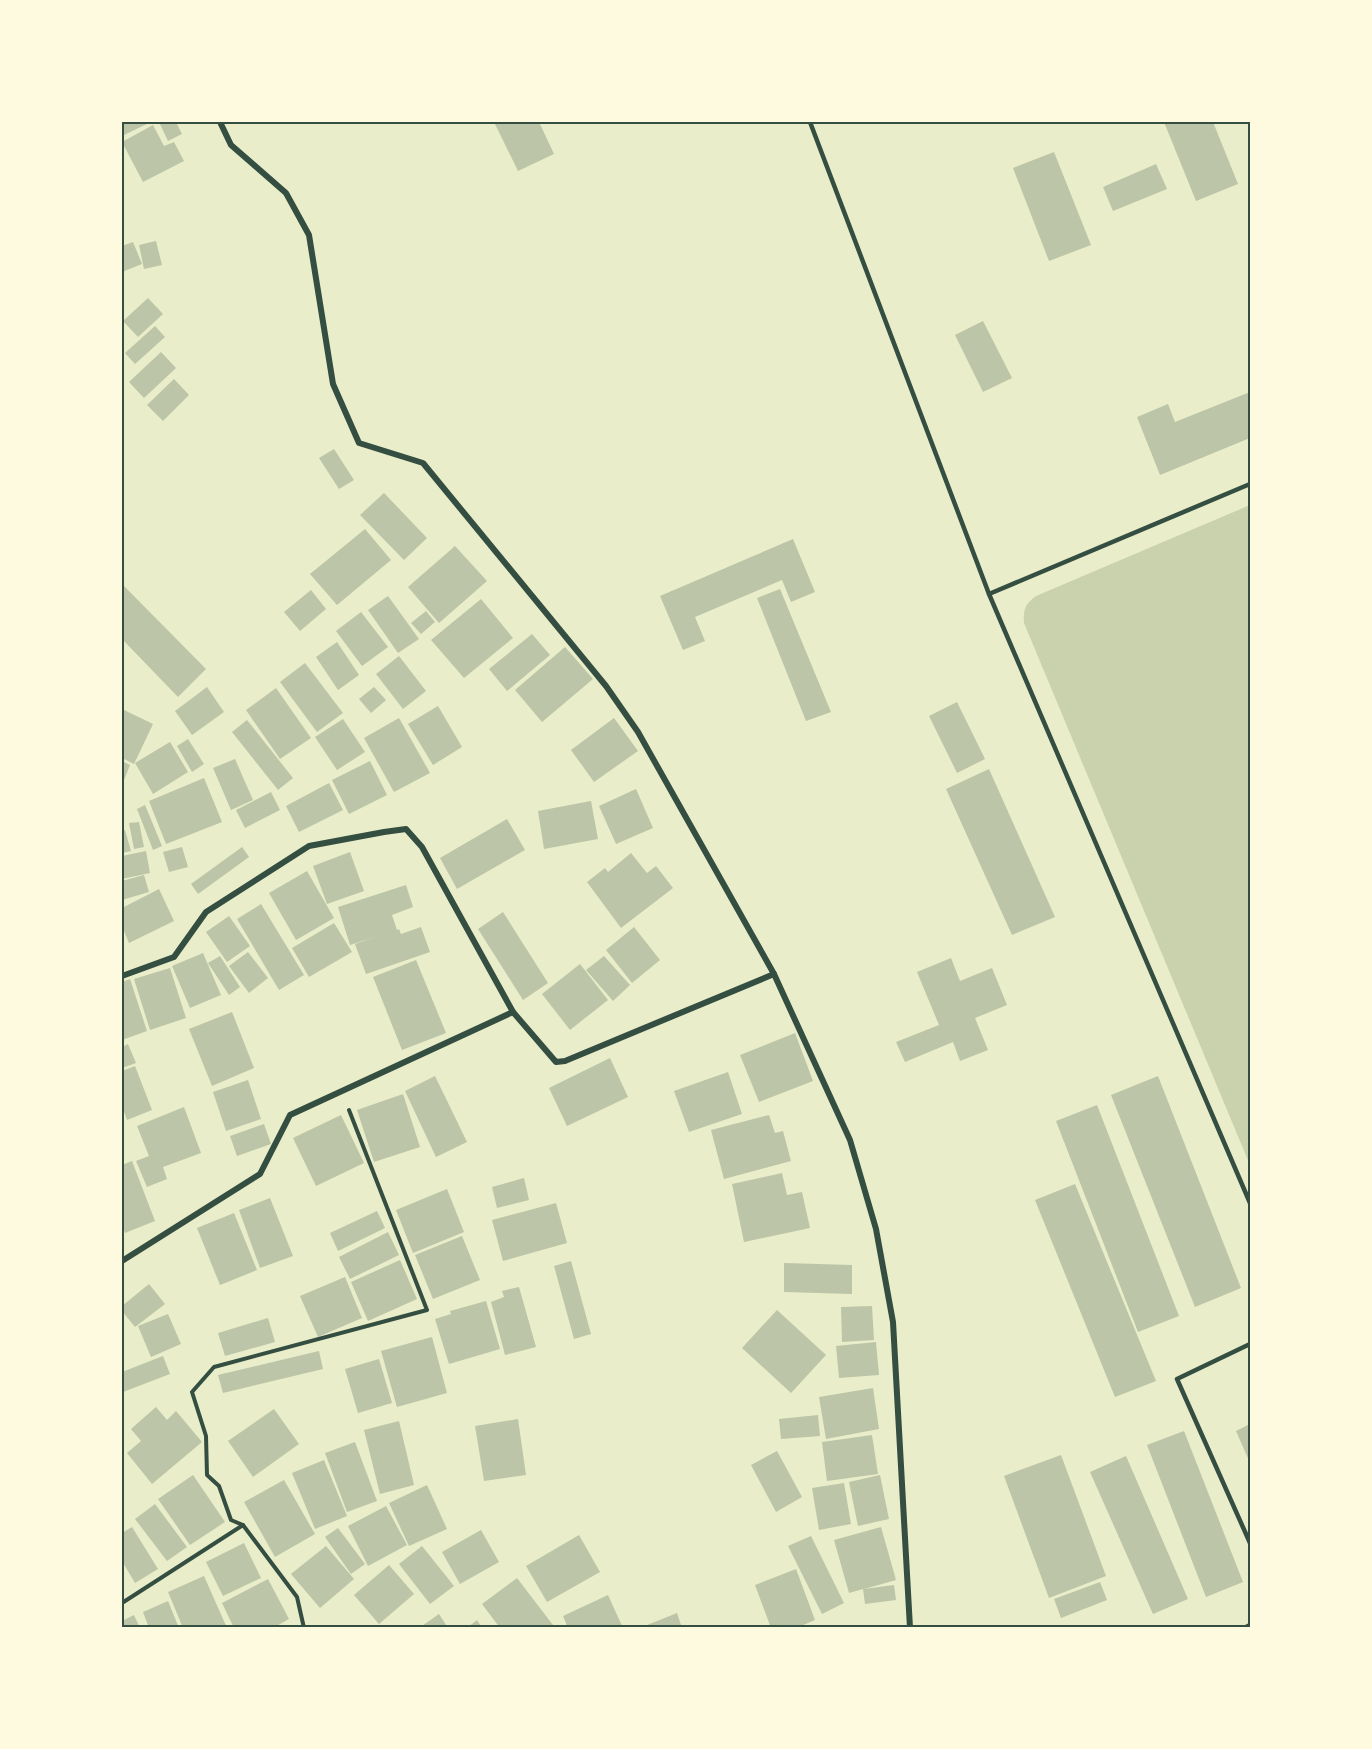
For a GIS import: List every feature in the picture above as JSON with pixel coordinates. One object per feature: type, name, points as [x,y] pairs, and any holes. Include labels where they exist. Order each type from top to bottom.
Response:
[{"type":"street","points":[[220,122],[231,146],[286,193],[309,236],[333,384],[359,443],[423,463],[606,686],[638,732],[774,974],[850,1140],[876,1229],[893,1322],[910,1628]]},
{"type":"street","points":[[122,976],[174,957],[206,912],[309,846],[406,830],[422,847],[513,1012],[556,1062],[561,1063],[774,974]]},
{"type":"street","points":[[122,1261],[260,1174],[290,1115],[342,1093],[513,1012]]},
{"type":"lane","points":[[810,122],[989,594],[1251,1203]]},
{"type":"lane","points":[[989,594],[1251,483]]},
{"type":"lane","points":[[1251,1344],[1178,1379],[1251,1543]]},
{"type":"lane","points":[[1244,1628],[1251,1625]]},
{"type":"path","points":[[303,1628],[297,1597],[243,1525],[231,1520],[219,1486],[207,1474],[206,1436],[192,1392],[214,1367],[427,1310],[342,1093]]},
{"type":"path","points":[[122,1603],[243,1525]]},
{"type":"green space","points":[[1250,505],[1250,1165],[1024,623],[1024,611],[1036,596]]},
{"type":"building","points":[[122,122],[151,122],[122,136]]},
{"type":"building","points":[[159,122],[176,122],[182,134],[168,141]]},
{"type":"building","points":[[494,122],[539,122],[554,154],[518,171]]},
{"type":"building","points":[[1164,122],[1213,122],[1238,184],[1196,201]]},
{"type":"building","points":[[153,125],[164,146],[174,142],[184,161],[143,182],[122,142]]},
{"type":"building","points":[[1054,152],[1091,245],[1049,261],[1013,168]]},
{"type":"building","points":[[1156,164],[1167,189],[1113,211],[1103,187]]},
{"type":"building","points":[[156,241],[162,265],[144,269],[139,245]]},
{"type":"building","points":[[133,242],[142,264],[122,272],[122,246]]},
{"type":"building","points":[[148,298],[163,314],[138,337],[123,321]]},
{"type":"building","points":[[983,321],[1012,378],[983,392],[955,335]]},
{"type":"building","points":[[155,326],[165,337],[135,364],[125,353]]},
{"type":"building","points":[[161,352],[176,368],[144,398],[129,382]]},
{"type":"building","points":[[174,379],[189,395],[163,421],[147,405]]},
{"type":"building","points":[[1250,392],[1250,438],[1160,475],[1137,417],[1168,404],[1175,422]]},
{"type":"building","points":[[334,449],[354,480],[339,489],[319,458]]},
{"type":"building","points":[[384,493],[427,538],[404,560],[360,515]]},
{"type":"building","points":[[365,529],[391,560],[337,605],[310,574]]},
{"type":"building","points":[[793,539],[815,592],[791,602],[782,580],[695,617],[705,641],[683,650],[660,596]]},
{"type":"building","points":[[455,546],[487,581],[439,623],[408,587]]},
{"type":"building","points":[[122,584],[206,669],[178,697],[122,639]]},
{"type":"building","points":[[780,589],[831,712],[806,721],[757,598]]},
{"type":"building","points":[[311,590],[326,609],[300,631],[284,612]]},
{"type":"building","points":[[388,596],[419,639],[398,653],[368,610]]},
{"type":"building","points":[[481,599],[513,638],[464,678],[431,640]]},
{"type":"building","points":[[426,611],[435,622],[421,634],[411,623]]},
{"type":"building","points":[[361,612],[388,647],[362,666],[336,631]]},
{"type":"building","points":[[532,634],[550,655],[507,691],[489,669]]},
{"type":"building","points":[[337,642],[359,675],[338,690],[316,657]]},
{"type":"building","points":[[565,647],[593,679],[542,722],[515,690]]},
{"type":"building","points":[[399,656],[426,691],[403,709],[376,674]]},
{"type":"building","points":[[305,663],[343,713],[317,732],[280,682]]},
{"type":"building","points":[[207,687],[224,712],[192,735],[175,711]]},
{"type":"building","points":[[374,687],[386,700],[371,713],[359,699]]},
{"type":"building","points":[[276,688],[311,738],[280,759],[246,710]]},
{"type":"building","points":[[957,702],[985,759],[957,773],[929,716]]},
{"type":"building","points":[[438,706],[462,747],[433,765],[408,724]]},
{"type":"building","points":[[122,709],[153,724],[134,764],[122,758]]},
{"type":"building","points":[[399,718],[430,773],[394,792],[364,738]]},
{"type":"building","points":[[614,718],[638,751],[594,782],[571,750]]},
{"type":"building","points":[[343,719],[365,752],[337,770],[315,737]]},
{"type":"building","points":[[247,720],[293,778],[278,790],[232,732]]},
{"type":"building","points":[[188,739],[204,764],[192,772],[177,746]]},
{"type":"building","points":[[170,742],[188,772],[153,794],[135,763]]},
{"type":"building","points":[[235,759],[253,800],[231,810],[213,768]]},
{"type":"building","points":[[122,761],[130,765],[122,785]]},
{"type":"building","points":[[370,761],[387,795],[349,814],[332,780]]},
{"type":"building","points":[[989,769],[1055,917],[1012,935],[946,789]]},
{"type":"building","points":[[204,778],[222,822],[166,844],[149,801]]},
{"type":"building","points":[[329,783],[343,810],[299,832],[286,806]]},
{"type":"building","points":[[636,789],[653,828],[616,844],[599,806]]},
{"type":"building","points":[[271,792],[280,810],[245,828],[236,810]]},
{"type":"building","points":[[591,801],[598,839],[544,849],[538,811]]},
{"type":"building","points":[[145,805],[162,846],[153,850],[137,809]]},
{"type":"building","points":[[507,819],[525,850],[457,889],[440,858]]},
{"type":"building","points":[[139,822],[144,847],[134,849],[129,823]]},
{"type":"building","points":[[125,830],[131,851],[122,853],[122,831]]},
{"type":"building","points":[[182,847],[188,867],[169,872],[163,852]]},
{"type":"building","points":[[242,847],[249,857],[198,894],[191,884]]},
{"type":"building","points":[[146,851],[150,873],[122,879],[122,856]]},
{"type":"building","points":[[350,852],[364,891],[327,904],[313,866]]},
{"type":"building","points":[[631,853],[647,873],[656,866],[673,888],[621,928],[587,882],[605,868],[608,872]]},
{"type":"building","points":[[307,871],[334,918],[296,940],[269,893]]},
{"type":"building","points":[[144,875],[149,892],[122,900],[122,881]]},
{"type":"building","points":[[406,885],[413,907],[392,915],[397,930],[399,929],[401,934],[421,927],[430,952],[366,974],[355,944],[375,937],[350,945],[338,907]]},
{"type":"building","points":[[159,889],[174,921],[129,943],[122,926],[122,908]]},
{"type":"building","points":[[261,904],[304,975],[279,990],[237,919]]},
{"type":"building","points":[[503,912],[548,983],[523,1000],[478,929]]},
{"type":"building","points":[[229,916],[250,946],[227,962],[206,932]]},
{"type":"building","points":[[334,923],[352,952],[309,977],[292,948]]},
{"type":"building","points":[[634,927],[660,960],[632,983],[606,950]]},
{"type":"building","points":[[248,952],[268,978],[249,993],[229,966]]},
{"type":"building","points":[[203,953],[221,995],[190,1008],[172,966]]},
{"type":"building","points":[[220,956],[240,987],[229,995],[208,963]]},
{"type":"building","points":[[604,956],[630,985],[613,1001],[586,970]]},
{"type":"building","points":[[951,958],[960,981],[992,968],[1007,1005],[975,1018],[988,1050],[960,1061],[953,1042],[905,1062],[896,1042],[939,1025],[917,972]]},
{"type":"building","points":[[416,960],[446,1033],[402,1050],[373,977]]},
{"type":"building","points":[[580,964],[608,1000],[570,1030],[542,994]]},
{"type":"building","points":[[170,968],[186,1018],[150,1030],[134,979]]},
{"type":"building","points":[[130,979],[147,1031],[122,1040],[122,982]]},
{"type":"building","points":[[232,1012],[254,1068],[212,1086],[189,1029]]},
{"type":"building","points":[[795,1033],[813,1081],[759,1102],[740,1055]]},
{"type":"building","points":[[128,1044],[136,1063],[122,1068],[122,1047]]},
{"type":"building","points":[[610,1058],[628,1097],[567,1126],[549,1088]]},
{"type":"building","points":[[135,1066],[152,1110],[127,1120],[122,1106],[122,1071]]},
{"type":"building","points":[[728,1072],[742,1114],[689,1132],[674,1091]]},
{"type":"building","points":[[435,1076],[467,1142],[436,1157],[405,1091]]},
{"type":"building","points":[[1158,1076],[1241,1288],[1195,1307],[1111,1095]]},
{"type":"building","points":[[248,1080],[261,1119],[226,1131],[213,1092]]},
{"type":"building","points":[[403,1094],[420,1147],[374,1162],[357,1110]]},
{"type":"building","points":[[1097,1105],[1179,1316],[1138,1332],[1056,1121]]},
{"type":"building","points":[[184,1107],[201,1153],[163,1167],[167,1179],[147,1187],[136,1161],[149,1156],[137,1126]]},
{"type":"building","points":[[341,1115],[364,1163],[316,1186],[293,1138]]},
{"type":"building","points":[[769,1115],[775,1133],[783,1131],[791,1161],[724,1179],[711,1130]]},
{"type":"building","points":[[264,1124],[271,1144],[237,1156],[230,1136]]},
{"type":"building","points":[[132,1161],[155,1221],[125,1233],[122,1223],[122,1165]]},
{"type":"building","points":[[782,1173],[787,1195],[802,1192],[810,1228],[744,1242],[732,1184]]},
{"type":"building","points":[[524,1178],[529,1200],[497,1208],[492,1187]]},
{"type":"building","points":[[1075,1184],[1156,1381],[1115,1397],[1035,1200]]},
{"type":"building","points":[[447,1189],[464,1232],[413,1253],[396,1210]]},
{"type":"building","points":[[270,1198],[293,1256],[260,1268],[239,1210]]},
{"type":"building","points":[[556,1203],[567,1243],[503,1261],[492,1220]]},
{"type":"building","points":[[377,1211],[385,1228],[338,1251],[330,1233]]},
{"type":"building","points":[[234,1213],[257,1270],[220,1285],[197,1228]]},
{"type":"building","points":[[388,1232],[399,1255],[350,1279],[339,1257]]},
{"type":"building","points":[[462,1236],[480,1280],[433,1299],[415,1255]]},
{"type":"building","points":[[400,1260],[417,1299],[368,1321],[351,1282]]},
{"type":"building","points":[[571,1261],[591,1334],[574,1339],[554,1266]]},
{"type":"building","points":[[784,1263],[852,1265],[852,1294],[784,1292]]},
{"type":"building","points":[[345,1277],[362,1318],[318,1337],[300,1296]]},
{"type":"building","points":[[149,1284],[165,1304],[135,1327],[122,1311],[122,1306]]},
{"type":"building","points":[[519,1287],[536,1347],[505,1355],[491,1302],[504,1297],[502,1291]]},
{"type":"building","points":[[486,1301],[500,1349],[449,1364],[435,1319],[451,1314],[450,1311]]},
{"type":"building","points":[[872,1306],[874,1340],[842,1342],[841,1307]]},
{"type":"building","points":[[777,1310],[826,1355],[791,1393],[742,1348]]},
{"type":"building","points":[[168,1314],[181,1344],[151,1357],[138,1326]]},
{"type":"building","points":[[268,1318],[275,1342],[225,1356],[218,1333]]},
{"type":"building","points":[[432,1337],[447,1393],[397,1407],[381,1351]]},
{"type":"building","points":[[876,1342],[879,1375],[839,1378],[836,1346]]},
{"type":"building","points":[[319,1351],[323,1369],[223,1393],[218,1375]]},
{"type":"building","points":[[163,1356],[170,1374],[123,1392],[122,1372]]},
{"type":"building","points":[[379,1359],[392,1403],[358,1413],[345,1369]]},
{"type":"building","points":[[873,1388],[879,1429],[826,1439],[819,1397]]},
{"type":"building","points":[[156,1407],[167,1420],[176,1411],[202,1442],[152,1484],[127,1453],[141,1441],[131,1429]]},
{"type":"building","points":[[274,1409],[299,1444],[253,1477],[228,1441]]},
{"type":"building","points":[[818,1415],[820,1436],[781,1439],[779,1419]]},
{"type":"building","points":[[518,1419],[526,1475],[484,1481],[475,1426]]},
{"type":"building","points":[[399,1421],[414,1485],[380,1494],[364,1430]]},
{"type":"building","points":[[1250,1424],[1250,1463],[1236,1431]]},
{"type":"building","points":[[1184,1431],[1243,1582],[1206,1597],[1147,1445]]},
{"type":"building","points":[[872,1435],[878,1474],[827,1481],[822,1442]]},
{"type":"building","points":[[355,1442],[377,1501],[347,1512],[325,1453]]},
{"type":"building","points":[[777,1451],[802,1497],[776,1512],[751,1465]]},
{"type":"building","points":[[1061,1455],[1106,1576],[1049,1598],[1004,1476]]},
{"type":"building","points":[[1126,1456],[1188,1599],[1153,1614],[1090,1472]]},
{"type":"building","points":[[324,1460],[347,1516],[315,1529],[292,1473]]},
{"type":"building","points":[[193,1475],[225,1522],[190,1545],[158,1499]]},
{"type":"building","points":[[880,1475],[889,1519],[858,1526],[849,1482]]},
{"type":"building","points":[[284,1480],[315,1534],[275,1557],[244,1502]]},
{"type":"building","points":[[844,1483],[851,1524],[819,1530],[812,1488]]},
{"type":"building","points":[[427,1485],[447,1529],[409,1546],[389,1503]]},
{"type":"building","points":[[155,1504],[187,1547],[167,1561],[135,1519]]},
{"type":"building","points":[[386,1506],[407,1545],[368,1566],[348,1526]]},
{"type":"building","points":[[132,1527],[158,1569],[135,1583],[122,1561],[122,1533]]},
{"type":"building","points":[[881,1527],[896,1580],[864,1589],[894,1585],[896,1600],[865,1604],[863,1589],[849,1593],[834,1540]]},
{"type":"building","points":[[338,1528],[365,1564],[351,1574],[325,1537]]},
{"type":"building","points":[[481,1530],[499,1562],[460,1584],[442,1552]]},
{"type":"building","points":[[579,1535],[600,1572],[547,1602],[526,1566]]},
{"type":"building","points":[[811,1536],[844,1603],[822,1614],[788,1546]]},
{"type":"building","points":[[244,1543],[261,1578],[223,1596],[206,1562]]},
{"type":"building","points":[[326,1546],[354,1579],[320,1608],[291,1574]]},
{"type":"building","points":[[422,1546],[454,1586],[430,1604],[399,1564]]},
{"type":"building","points":[[389,1565],[414,1594],[379,1624],[354,1595]]},
{"type":"building","points":[[796,1569],[815,1620],[796,1628],[771,1628],[755,1585]]},
{"type":"building","points":[[204,1576],[227,1628],[183,1628],[168,1592]]},
{"type":"building","points":[[517,1578],[553,1625],[549,1628],[500,1628],[482,1604]]},
{"type":"building","points":[[268,1579],[289,1619],[273,1628],[234,1628],[222,1603]]},
{"type":"building","points":[[1100,1582],[1107,1600],[1061,1618],[1054,1599]]},
{"type":"building","points":[[608,1595],[623,1628],[568,1628],[563,1616]]},
{"type":"building","points":[[168,1601],[179,1628],[149,1628],[143,1612]]},
{"type":"building","points":[[677,1613],[682,1628],[642,1628],[642,1627]]},
{"type":"building","points":[[439,1614],[448,1628],[419,1628]]},
{"type":"building","points":[[134,1615],[140,1628],[122,1628],[122,1621]]},
{"type":"building","points":[[477,1620],[482,1628],[467,1628]]}]
